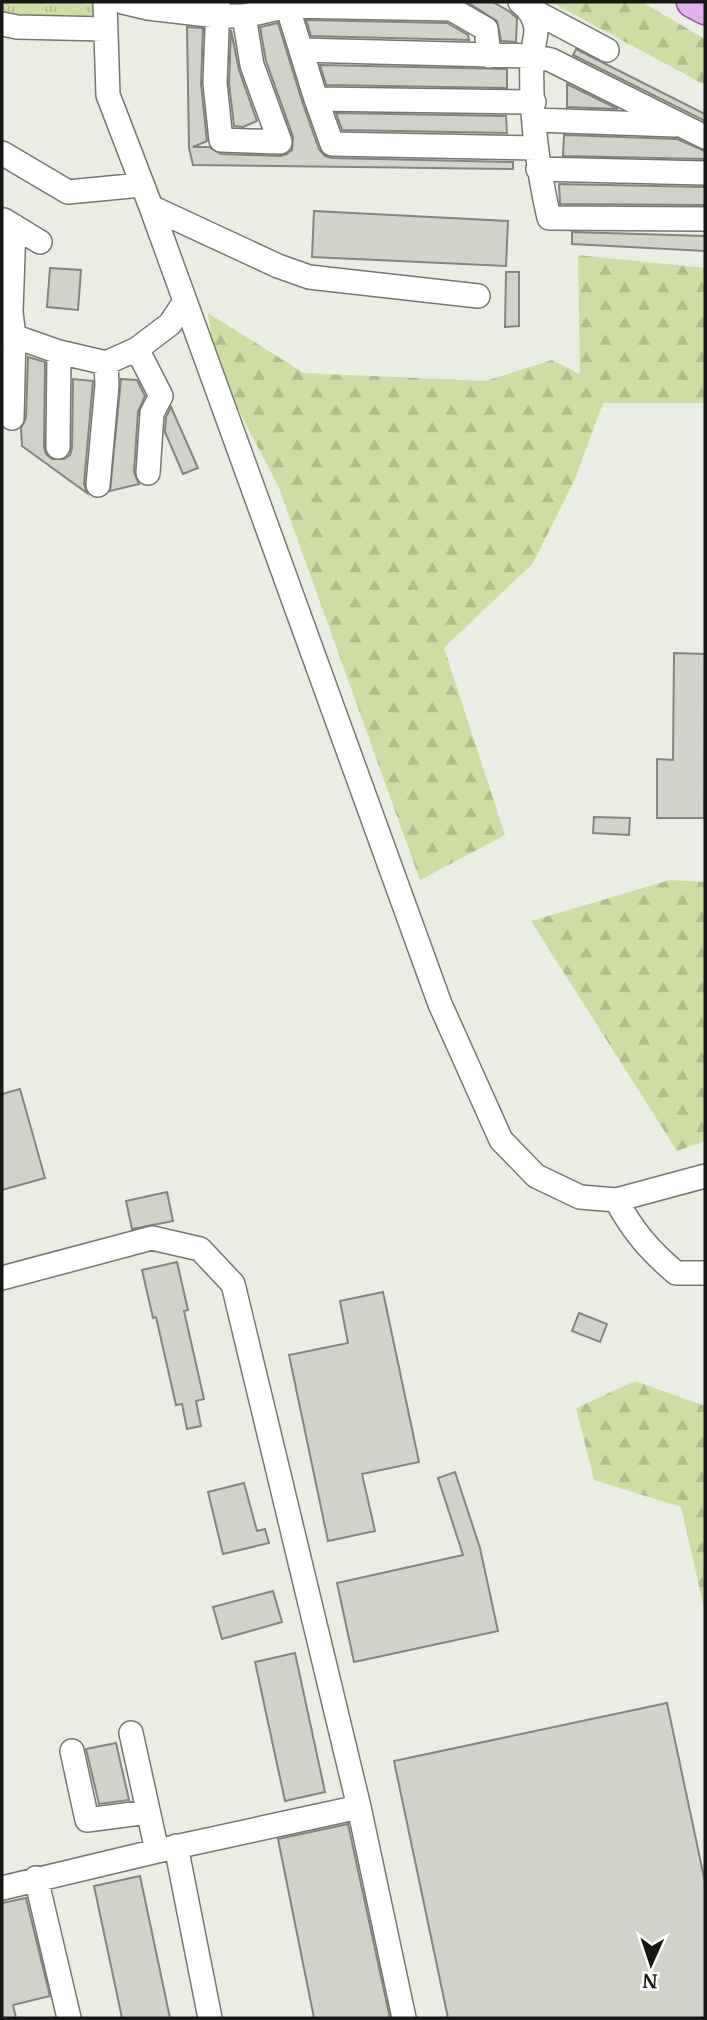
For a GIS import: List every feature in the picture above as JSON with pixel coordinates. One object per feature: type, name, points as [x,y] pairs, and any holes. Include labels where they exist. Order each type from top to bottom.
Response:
[{"type":"main road","points":[[692,2],[705,9]]},
{"type":"lane","points":[[105,2],[108,95],[440,1004],[501,1140],[536,1176],[580,1197],[616,1200],[705,1177]]},
{"type":"lane","points":[[123,2],[148,8],[218,9],[244,16],[287,4],[445,6],[486,29],[489,56]]},
{"type":"lane","points":[[287,4],[332,144],[705,173]]},
{"type":"lane","points":[[524,5],[607,50]]},
{"type":"lane","points":[[524,5],[536,27],[532,56],[537,159],[549,218],[705,219]]},
{"type":"lane","points":[[218,9],[215,83],[221,140],[280,142],[252,65],[244,16]]},
{"type":"lane","points":[[2,24],[17,27],[105,29]]},
{"type":"lane","points":[[301,50],[532,56],[551,60],[705,137]]},
{"type":"lane","points":[[316,99],[534,111],[681,125]]},
{"type":"lane","points":[[2,153],[68,192],[141,185]]},
{"type":"lane","points":[[151,207],[278,266],[309,277],[478,296]]},
{"type":"lane","points":[[8,223],[40,242]]},
{"type":"lane","points":[[8,223],[11,312],[6,336],[12,418]]},
{"type":"lane","points":[[6,336],[106,363],[137,349],[170,324],[184,303]]},
{"type":"lane","points":[[137,349],[161,396],[152,413],[148,472]]},
{"type":"lane","points":[[58,447],[59,352]]},
{"type":"lane","points":[[98,485],[107,385],[106,363]]},
{"type":"lane","points":[[616,1200],[631,1228],[643,1243],[676,1273],[705,1273]]},
{"type":"lane","points":[[2,1278],[152,1238],[200,1249],[233,1283],[359,1807],[404,2018]]},
{"type":"lane","points":[[131,1733],[148,1812],[167,1849],[210,2018]]},
{"type":"lane","points":[[72,1751],[87,1820],[148,1812]]},
{"type":"lane","points":[[2,1888],[36,1878],[359,1807]]},
{"type":"lane","points":[[36,1878],[69,2018]]},
{"type":"green space","points":[[2,2],[98,2],[98,22],[13,19],[4,12]]},
{"type":"green space","points":[[551,2],[642,2],[705,39],[705,85]]},
{"type":"green space","points":[[578,255],[705,268],[705,403],[603,403],[575,479],[533,563],[444,648],[505,835],[420,880],[279,488],[215,364],[208,313],[304,373],[485,381],[552,360],[580,374]]},
{"type":"green space","points":[[670,880],[705,882],[705,1141],[677,1151],[531,921]]},
{"type":"green space","points":[[635,1381],[705,1406],[705,1612],[681,1507],[594,1480],[576,1408]]},
{"type":"building","points":[[467,2],[493,2],[510,12],[517,18],[516,42],[501,41],[497,21]]},
{"type":"building","points":[[306,20],[447,23],[468,35],[469,40],[311,36]]},
{"type":"building","points":[[278,23],[303,104],[319,149],[325,156],[513,162],[513,169],[193,165],[189,148],[187,27],[203,28],[201,84],[207,141],[193,147],[209,147],[221,154],[280,156],[292,150],[293,137],[266,61],[260,27]]},
{"type":"building","points":[[231,30],[239,70],[257,121],[243,127],[234,126],[229,83]]},
{"type":"building","points":[[576,49],[705,114],[705,121],[573,55]]},
{"type":"building","points":[[320,65],[507,69],[507,88],[326,85]]},
{"type":"building","points":[[567,84],[618,109],[567,107]]},
{"type":"building","points":[[336,113],[506,116],[507,133],[342,130]]},
{"type":"building","points":[[564,135],[677,139],[705,151],[705,159],[563,156]]},
{"type":"building","points":[[559,184],[705,187],[705,205],[560,204]]},
{"type":"building","points":[[314,211],[508,221],[506,266],[312,257]]},
{"type":"building","points":[[572,232],[705,236],[705,251],[572,244]]},
{"type":"building","points":[[50,268],[81,270],[78,310],[47,307]]},
{"type":"building","points":[[506,272],[519,272],[519,326],[505,327]]},
{"type":"building","points":[[28,357],[45,362],[44,447],[46,454],[52,459],[64,459],[70,455],[72,448],[73,379],[93,381],[84,484],[87,493],[22,446],[21,428],[26,418]]},
{"type":"building","points":[[121,379],[137,380],[145,396],[138,412],[134,472],[139,484],[110,491]]},
{"type":"building","points":[[171,407],[198,468],[183,474],[165,432],[166,417]]},
{"type":"building","points":[[674,653],[705,654],[704,818],[657,818],[657,759],[673,760]]},
{"type":"building","points":[[594,817],[630,818],[629,835],[593,833]]},
{"type":"building","points":[[20,1089],[45,1178],[2,1190],[2,1094]]},
{"type":"building","points":[[167,1192],[173,1221],[132,1229],[126,1201]]},
{"type":"building","points":[[177,1262],[188,1310],[184,1311],[204,1399],[196,1401],[201,1426],[187,1429],[182,1404],[176,1405],[142,1270]]},
{"type":"building","points":[[383,1292],[419,1462],[362,1474],[375,1531],[328,1541],[289,1355],[348,1343],[340,1301]]},
{"type":"building","points":[[579,1313],[607,1324],[600,1342],[572,1331]]},
{"type":"building","points":[[455,1472],[480,1548],[498,1631],[354,1662],[337,1583],[463,1555],[438,1478]]},
{"type":"building","points":[[244,1483],[257,1531],[265,1529],[269,1543],[223,1554],[208,1492]]},
{"type":"building","points":[[273,1591],[282,1622],[222,1639],[213,1607]]},
{"type":"building","points":[[295,1653],[325,1792],[285,1801],[255,1662]]},
{"type":"building","points":[[667,1703],[705,1882],[705,2018],[448,2018],[394,1761]]},
{"type":"building","points":[[116,1743],[129,1800],[99,1804],[86,1749]]},
{"type":"building","points":[[348,1824],[390,2018],[314,2018],[278,1839]]},
{"type":"building","points":[[140,1876],[170,2018],[122,2018],[94,1886]]},
{"type":"building","points":[[26,1898],[50,1996],[13,2005],[16,2018],[2,2018],[2,1903]]}]
